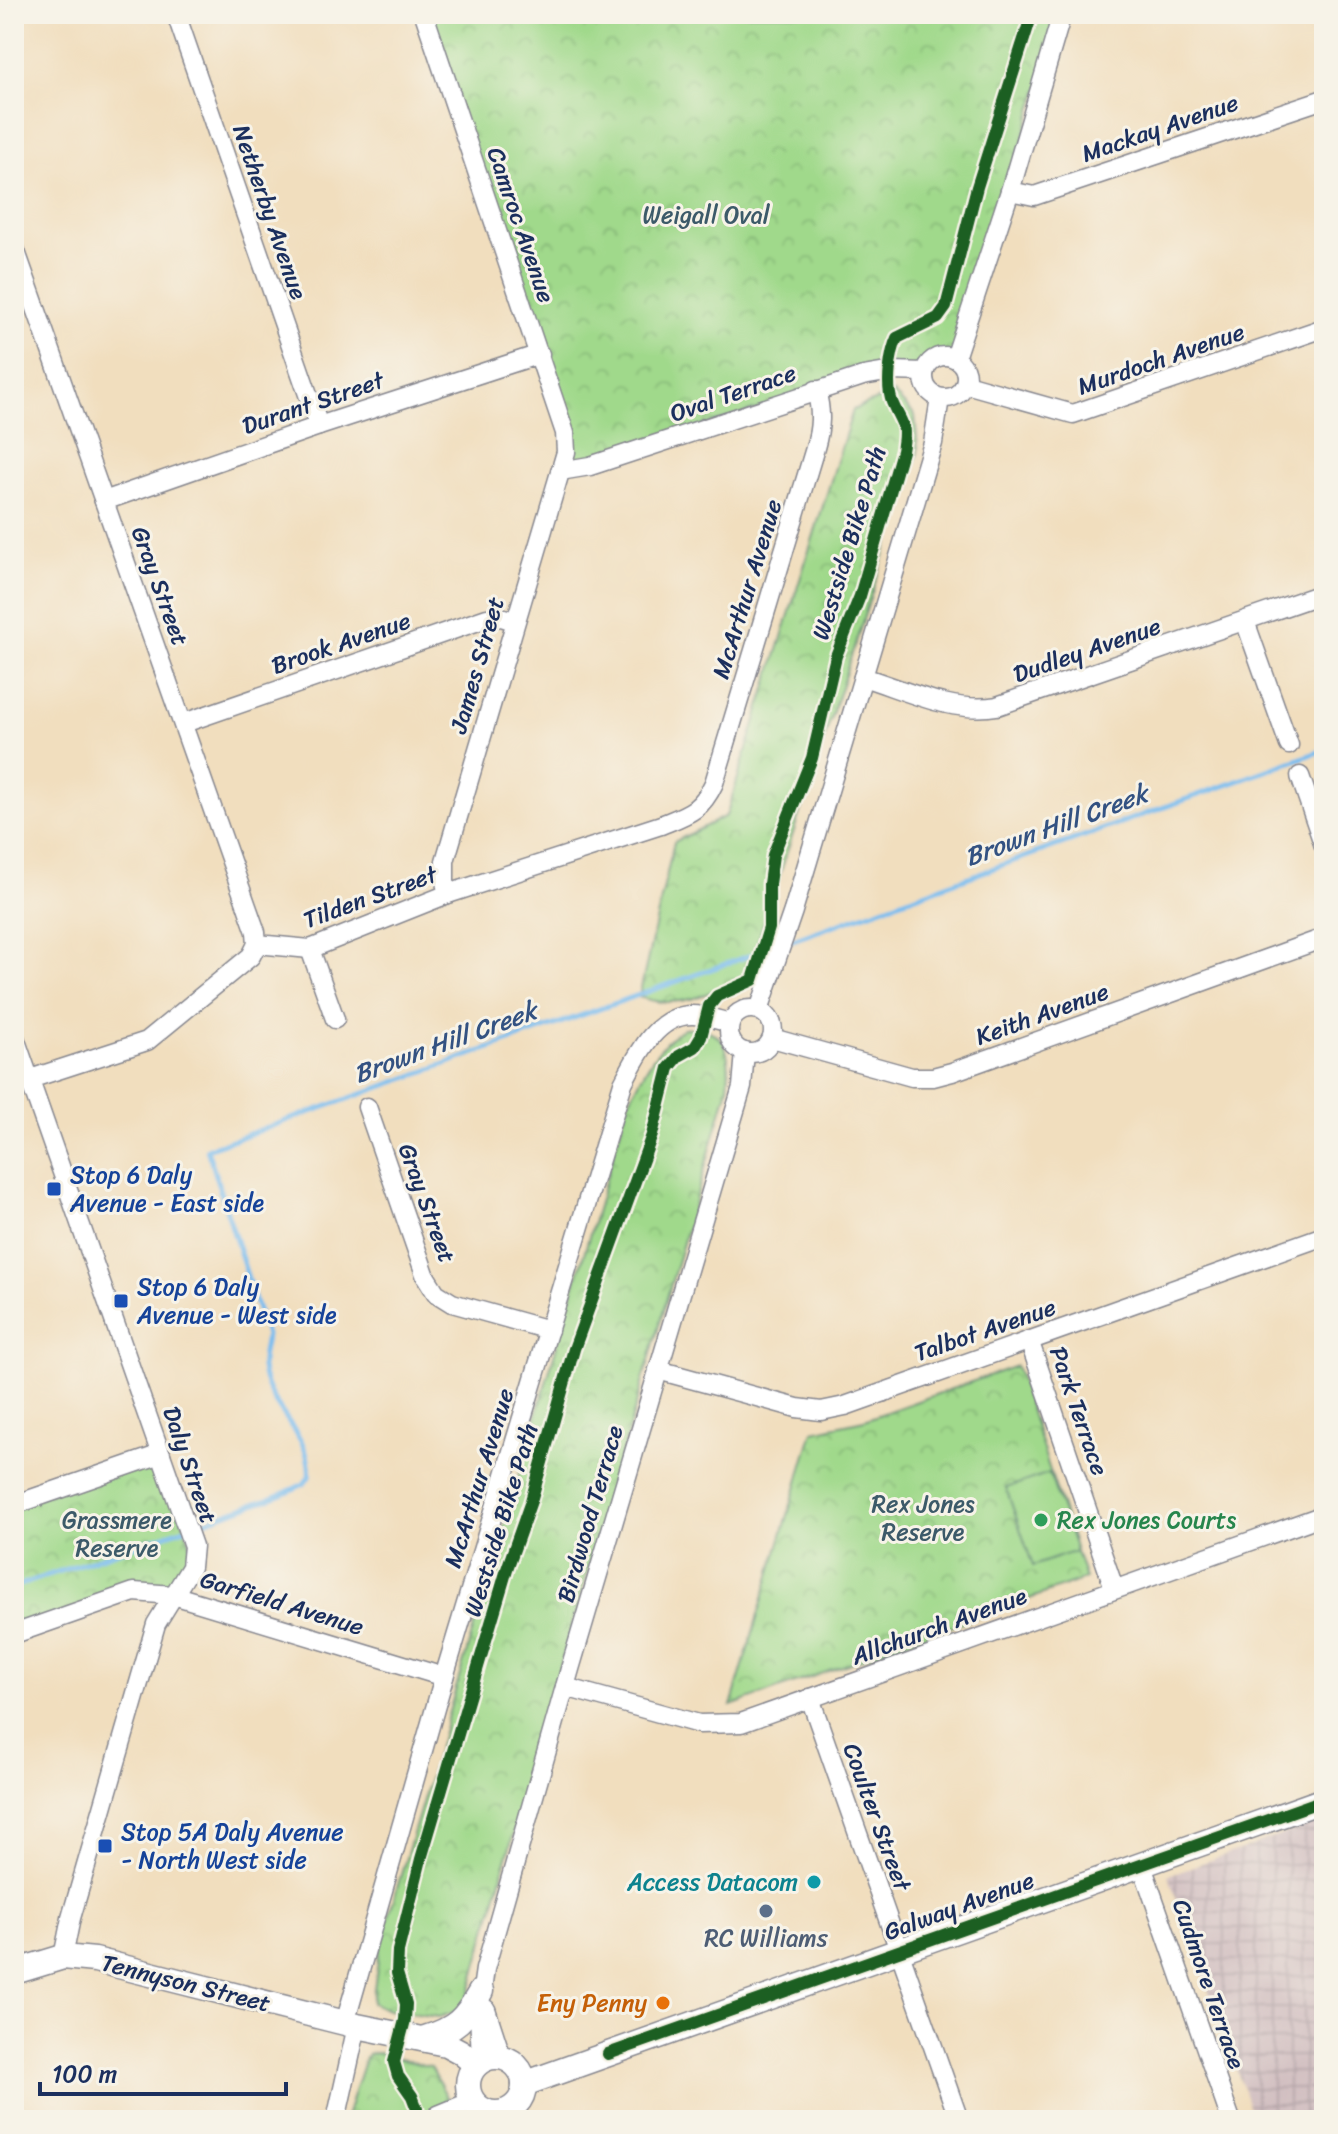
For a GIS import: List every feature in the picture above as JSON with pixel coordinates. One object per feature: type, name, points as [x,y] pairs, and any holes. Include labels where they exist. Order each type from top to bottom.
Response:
[{"type":"street","name":"Netherby Avenue","points":[[176,14],[319,426]]},
{"type":"street","name":"Camroc Avenue","points":[[424,14],[540,354],[565,433],[566,452]]},
{"type":"street","points":[[955,358],[1010,191],[1062,14]]},
{"type":"street","name":"Mackay Avenue","points":[[1010,191],[1034,196],[1324,99]]},
{"type":"street","name":"Gray Street","points":[[14,246],[184,723],[256,932],[257,944]]},
{"type":"street","name":"Murdoch Avenue","points":[[966,384],[1073,414],[1324,328]]},
{"type":"street","name":"Durant Street","points":[[104,501],[540,354]]},
{"type":"street","points":[[935,358],[955,358],[966,371],[966,384],[957,396],[940,398],[928,391],[924,372],[935,358]]},
{"type":"street","name":"Oval Terrace","points":[[560,471],[590,466],[863,376],[892,371],[924,372]]},
{"type":"street","name":"McArthur Avenue","points":[[706,800],[714,783],[815,448],[821,425],[821,408],[816,390]]},
{"type":"street","points":[[759,1010],[793,911],[933,443],[940,398]]},
{"type":"street","name":"James Street","points":[[448,894],[445,861],[566,452]]},
{"type":"street","name":"Dudley Avenue","points":[[863,677],[963,708],[982,708],[1324,593]]},
{"type":"street","name":"Brook Avenue","points":[[184,723],[487,618],[501,617],[514,621]]},
{"type":"street","points":[[1245,621],[1289,745]]},
{"type":"street","points":[[1300,776],[1324,846]]},
{"type":"street","name":"Tilden Street","points":[[257,944],[310,949],[448,894],[661,825],[693,812],[706,800]]},
{"type":"street","name":"Keith Avenue","points":[[772,1038],[912,1077],[933,1077],[1324,938]]},
{"type":"street","points":[[30,1079],[147,1041],[251,956],[257,944]]},
{"type":"street","points":[[310,949],[335,1019]]},
{"type":"street","points":[[747,1009],[759,1010],[767,1015],[772,1024],[772,1038],[767,1046],[757,1052],[745,1052],[729,1037],[730,1023],[734,1015],[747,1009]]},
{"type":"street","name":"McArthur Avenue","points":[[336,2120],[351,2024],[444,1677],[623,1083],[637,1055],[663,1025],[691,1015],[730,1023]]},
{"type":"street","name":"Daly Street","points":[[14,1035],[193,1546],[191,1567],[156,1624],[71,1918],[63,1957]]},
{"type":"street","name":"Birdwood Terrace","points":[[480,2073],[481,1991],[565,1687],[742,1087],[745,1052]]},
{"type":"street","name":"Gray Street","points":[[367,1107],[426,1277],[436,1293],[452,1303],[549,1330]]},
{"type":"street","name":"Talbot Avenue","points":[[658,1370],[797,1408],[821,1411],[845,1406],[1324,1236]]},
{"type":"street","name":"Park Terrace","points":[[1029,1340],[1114,1588]]},
{"type":"street","points":[[14,1505],[161,1454]]},
{"type":"street","name":"Allchurch Avenue","points":[[565,1687],[699,1724],[741,1723],[1324,1515]]},
{"type":"street","name":"Garfield Avenue","points":[[14,1634],[134,1592],[173,1595],[444,1677]]},
{"type":"street","name":"Coulter Street","points":[[810,1698],[959,2120]]},
{"type":"street","name":"Galway Avenue","points":[[524,2084],[1324,1800]]},
{"type":"street","name":"Cudmore Terrace","points":[[1141,1863],[1231,2120]]},
{"type":"street","name":"Tennyson Street","points":[[14,1972],[63,1957],[95,1960],[351,2024],[425,2038],[454,2048],[480,2073]]},
{"type":"street","points":[[425,2038],[453,2028],[471,2009],[481,1991]]},
{"type":"street","name":"Tennyson Street","points":[[351,2024],[480,2073]]},
{"type":"street","points":[[436,2120],[480,2073],[512,2062],[520,2071],[524,2084],[511,2115],[489,2112],[480,2073]]},
{"type":"shaded area","points":[[1324,1820],[1324,2120],[1254,2120],[1168,1875]]},
{"type":"green space","name":"Weigall Oval","points":[[424,14],[1062,14],[955,358],[935,358],[924,372],[863,376],[560,471],[565,433]]},
{"type":"green space","points":[[893,393],[915,415],[918,452],[747,974],[708,993],[682,1001],[654,1001],[639,997],[674,842],[726,816],[853,410]]},
{"type":"green space","points":[[684,1028],[710,1031],[724,1043],[729,1063],[728,1088],[560,1666],[465,2009],[439,2017],[388,2010],[372,2003],[380,1946],[629,1101],[658,1051]]},
{"type":"green space","name":"Rex Jones Reserve","points":[[1016,1366],[1085,1579],[731,1706],[813,1431],[864,1420]]},
{"type":"green space","name":"Grassmere Reserve","points":[[161,1454],[194,1555],[173,1595],[134,1592],[14,1634],[14,1506]]},
{"type":"green space","name":"Rex Jones Courts","points":[[1049,1473],[1076,1551],[1033,1566],[1006,1488]]},
{"type":"green space","points":[[378,2053],[431,2067],[448,2099],[434,2109],[427,2120],[345,2120],[364,2061],[369,2054]]},
{"type":"waterway","name":"Brown Hill Creek","points":[[790,941],[1324,750]]},
{"type":"waterway","name":"Brown Hill Creek","points":[[14,1587],[280,1495],[304,1484],[309,1477],[309,1462],[304,1448],[265,1382],[262,1363],[266,1335],[207,1149],[776,946]]},
{"type":"cycle path","name":"Westside Bike Path","points":[[415,2120],[417,2109],[398,2076],[394,2062],[406,2004],[397,1973],[398,1951],[421,1859],[507,1569],[531,1501],[574,1349],[652,1135],[669,1068],[679,1056],[695,1047],[701,1037],[709,1006],[717,996],[753,980],[769,928],[769,884],[773,855],[812,758],[836,656],[860,596],[902,451],[904,429],[889,387],[895,344],[897,338],[938,318],[946,307],[977,187],[1032,14]]},
{"type":"cycle path","points":[[608,2054],[1324,1800]]},
{"type":"place","name":"Stop 6 Daly Avenue - East side","points":[[54,1189]]},
{"type":"place","name":"Stop 6 Daly Avenue - West side","points":[[121,1301]]},
{"type":"place","name":"Rex Jones Courts","points":[[1041,1520]]},
{"type":"place","name":"Stop 5A Daly Avenue - North West side","points":[[105,1846]]},
{"type":"place","name":"Access Datacom","points":[[814,1882]]},
{"type":"place","name":"RC Williams","points":[[766,1911]]},
{"type":"place","name":"Eny Penny","points":[[663,2003]]}]
